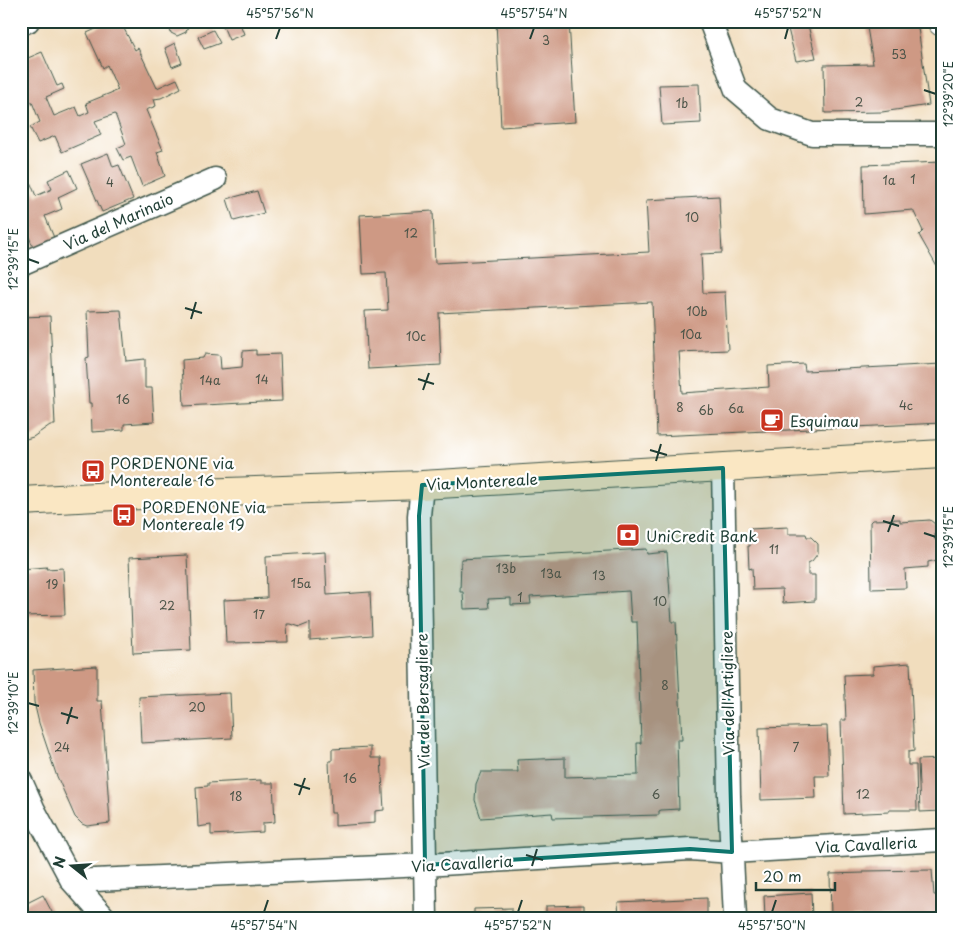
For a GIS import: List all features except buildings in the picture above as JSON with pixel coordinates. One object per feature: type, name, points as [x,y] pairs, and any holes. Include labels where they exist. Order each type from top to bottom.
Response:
[{"type":"main road","name":"Via Montereale","points":[[21,501],[422,485],[942,454]]},
{"type":"street","points":[[21,24],[28,21]]},
{"type":"street","points":[[710,21],[736,90],[770,119],[812,134],[942,134]]},
{"type":"street","name":"Via del Marinaio","points":[[21,264],[215,179]]},
{"type":"street","name":"Via dell'Artigliere","points":[[723,468],[735,918]]},
{"type":"street","name":"Via del Bersagliere","points":[[422,485],[419,516],[426,918]]},
{"type":"street","points":[[21,781],[34,810],[72,881],[105,918]]},
{"type":"street","name":"Via Cavalleria","points":[[72,881],[425,865],[690,849],[732,852],[942,840]]},
{"type":"highlighted area","points":[[723,468],[732,852],[690,849],[425,865],[419,516],[422,485]]},
{"type":"place","name":"Esquimau","points":[[772,420]]},
{"type":"place","name":"PORDENONE via Montereale 16","points":[[93,471]]},
{"type":"place","name":"PORDENONE via Montereale 19","points":[[124,515]]},
{"type":"place","name":"UniCredit Bank","points":[[628,535]]}]
